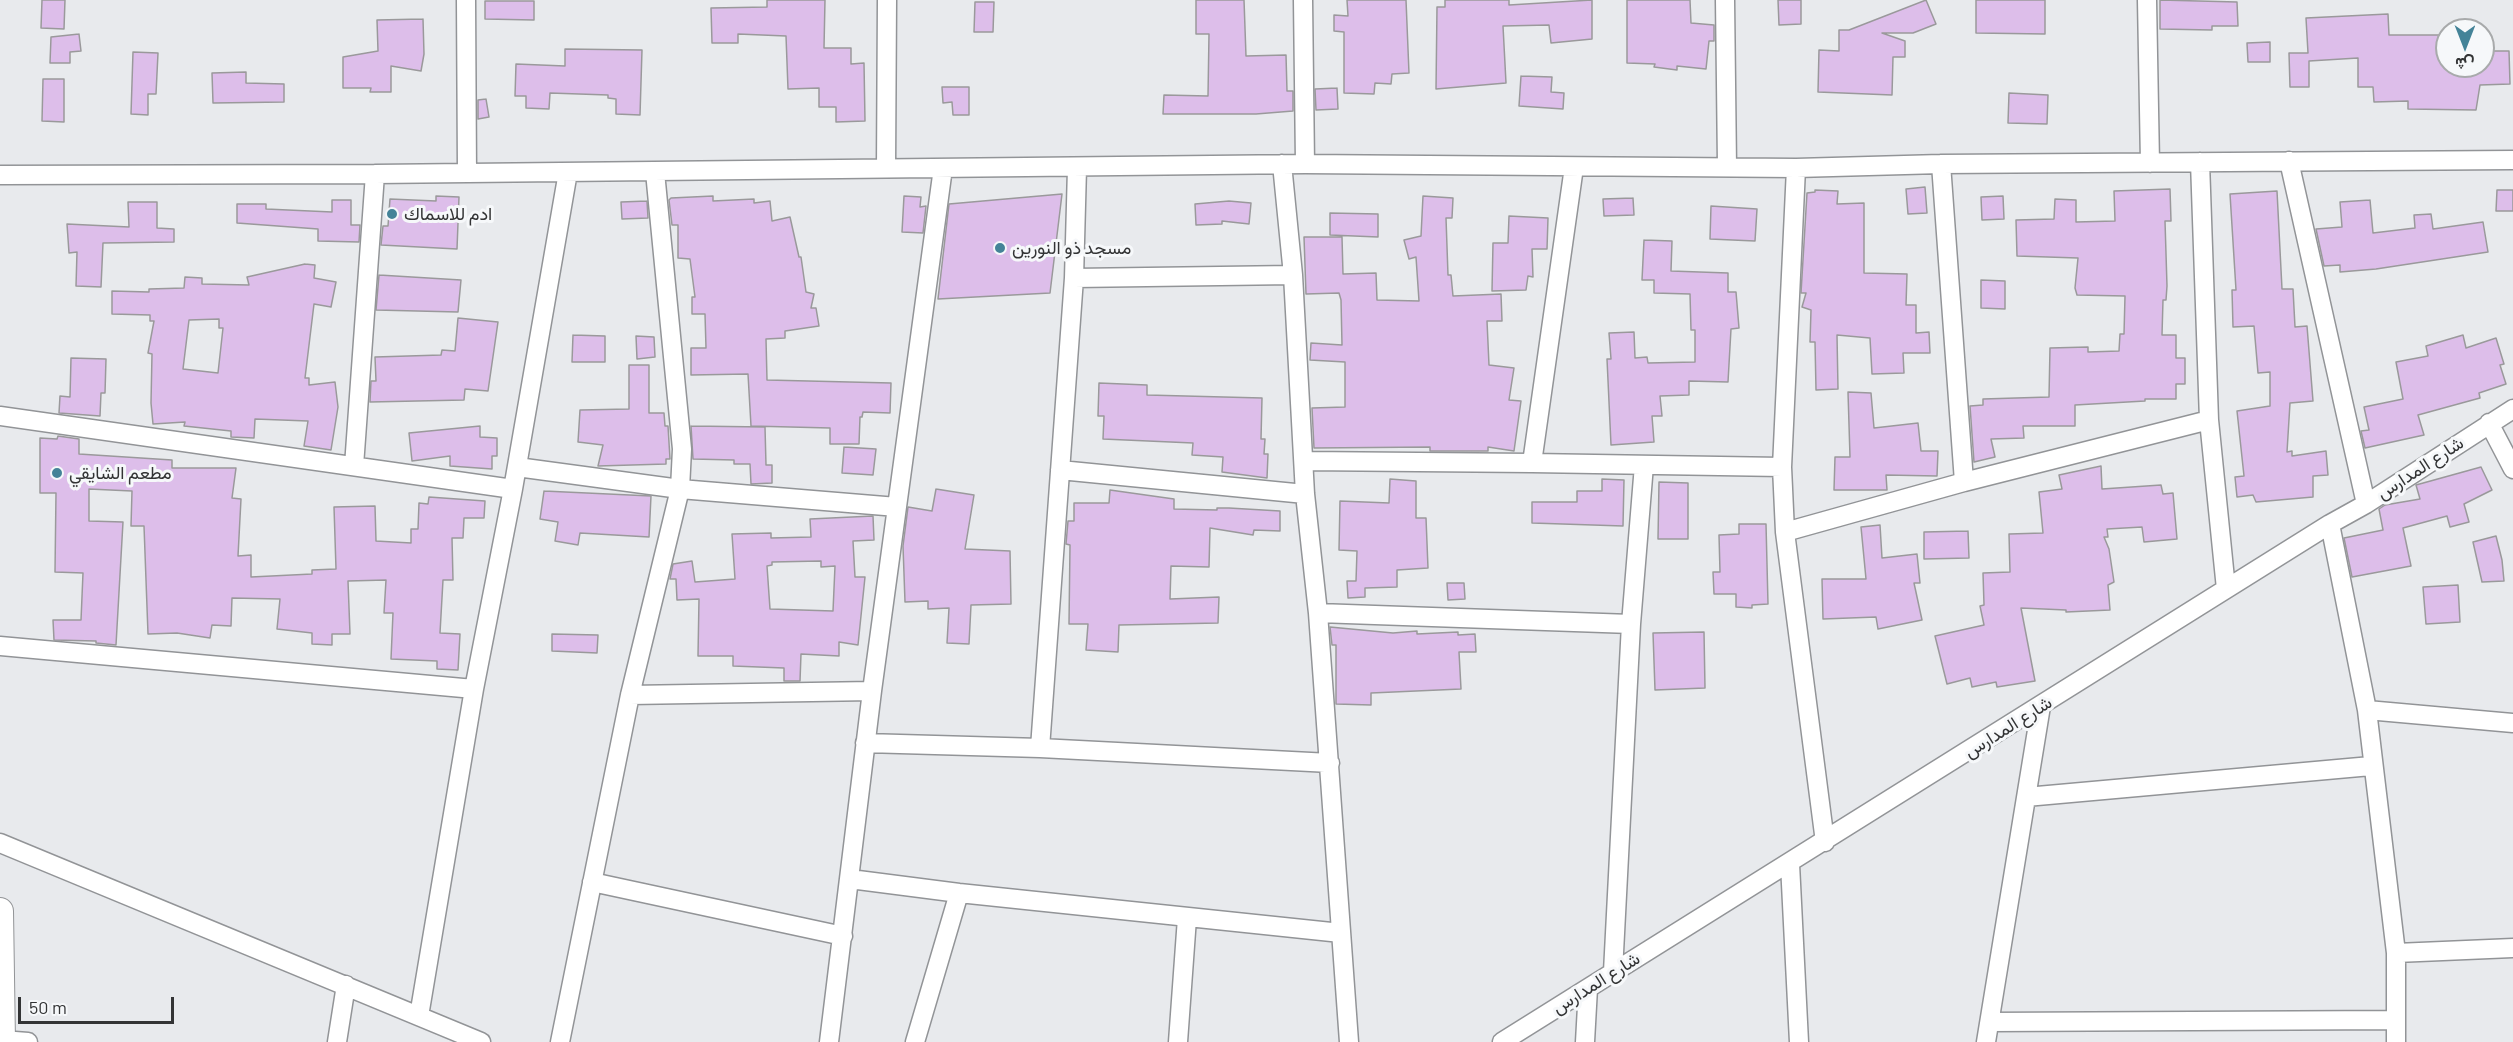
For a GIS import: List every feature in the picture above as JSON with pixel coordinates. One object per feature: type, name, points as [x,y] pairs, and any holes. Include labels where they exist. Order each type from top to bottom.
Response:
[{"type":"main road","points":[[0,911],[2,1041]]},
{"type":"street","points":[[466,0],[466,173]]},
{"type":"street","points":[[886,168],[887,0]]},
{"type":"street","points":[[1303,0],[1305,164]]},
{"type":"street","points":[[1725,0],[1727,166]]},
{"type":"street","points":[[2147,0],[2150,163]]},
{"type":"street","points":[[2289,160],[2366,504]]},
{"type":"street","points":[[0,175],[655,172],[1281,164],[1796,168],[2289,160],[2513,160]]},
{"type":"street","points":[[2200,162],[2209,420],[2226,589]]},
{"type":"street","points":[[1281,164],[1293,275],[1305,494],[1318,613],[1349,1042]]},
{"type":"street","points":[[1941,164],[1964,482]]},
{"type":"street","points":[[1532,463],[1575,167]]},
{"type":"street","points":[[829,1042],[865,743],[943,168]]},
{"type":"street","points":[[1040,748],[1074,278],[1077,168]]},
{"type":"street","points":[[1796,168],[1782,467],[1785,532],[1825,842]]},
{"type":"street","points":[[419,1016],[474,689],[517,467],[568,172]]},
{"type":"street","points":[[560,1042],[630,695],[680,489],[681,449],[655,172]]},
{"type":"street","points":[[354,466],[375,174]]},
{"type":"street","points":[[1074,278],[1293,275]]},
{"type":"street","name":"شارع المدارس","points":[[1502,1042],[1790,864],[2330,524],[2366,504],[2513,409]]},
{"type":"street","points":[[0,416],[513,489]]},
{"type":"street","points":[[1785,532],[1964,482],[2209,420]]},
{"type":"street","points":[[2489,423],[2513,469]]},
{"type":"street","points":[[1304,461],[1782,467]]},
{"type":"street","points":[[1613,972],[1631,624],[1644,465]]},
{"type":"street","points":[[517,467],[680,489],[897,507]]},
{"type":"street","points":[[1060,470],[1305,494]]},
{"type":"street","points":[[2330,524],[2367,710],[2371,766],[2396,954],[2396,1042]]},
{"type":"street","points":[[1318,613],[1631,624]]},
{"type":"street","points":[[0,646],[474,689]]},
{"type":"street","points":[[630,695],[872,691]]},
{"type":"street","points":[[1986,1042],[2041,706]]},
{"type":"street","points":[[2367,710],[2513,723]]},
{"type":"street","points":[[865,743],[1040,748],[1330,763]]},
{"type":"street","points":[[2026,797],[2371,766]]},
{"type":"street","points":[[0,843],[481,1042]]},
{"type":"street","points":[[1790,864],[1799,1042]]},
{"type":"street","points":[[850,879],[959,893],[1341,933]]},
{"type":"street","points":[[592,882],[843,936]]},
{"type":"street","points":[[915,1042],[959,893]]},
{"type":"street","points":[[1178,1042],[1187,918]]},
{"type":"street","points":[[2396,954],[2513,948]]},
{"type":"street","points":[[337,1042],[346,985]]},
{"type":"street","points":[[1585,1042],[1588,988]]},
{"type":"street","points":[[1990,1022],[2396,1020]]},
{"type":"street","points":[[2,1041],[28,1042]]},
{"type":"building","points":[[42,0],[65,0],[64,29],[41,28]]},
{"type":"building","points":[[767,0],[825,0],[824,48],[851,48],[851,64],[864,63],[865,121],[836,122],[836,107],[819,107],[819,88],[788,89],[786,36],[738,34],[738,43],[712,43],[711,8],[767,7]]},
{"type":"building","points":[[1196,0],[1244,0],[1246,56],[1286,55],[1287,91],[1293,91],[1293,111],[1256,114],[1163,114],[1164,95],[1208,96],[1209,34],[1196,34]]},
{"type":"building","points":[[1347,0],[1406,0],[1409,73],[1392,74],[1391,84],[1375,83],[1374,94],[1344,93],[1344,32],[1334,31],[1334,15],[1348,16]]},
{"type":"building","points":[[1445,0],[1509,0],[1509,5],[1592,0],[1592,39],[1551,43],[1549,25],[1503,26],[1506,83],[1436,89],[1437,7],[1445,7]]},
{"type":"building","points":[[1627,0],[1690,0],[1691,23],[1714,25],[1714,41],[1709,41],[1706,69],[1677,66],[1677,70],[1654,67],[1655,64],[1627,63]]},
{"type":"building","points":[[1778,0],[1801,0],[1801,24],[1779,25]]},
{"type":"building","points":[[1926,0],[1936,24],[1913,33],[1882,33],[1905,41],[1905,57],[1893,57],[1892,95],[1818,92],[1819,50],[1839,51],[1839,30],[1849,30]]},
{"type":"building","points":[[1976,0],[2045,0],[2045,34],[1976,33]]},
{"type":"building","points":[[2160,0],[2237,2],[2238,26],[2212,26],[2212,30],[2160,29]]},
{"type":"building","points":[[485,1],[534,1],[534,20],[485,19]]},
{"type":"building","points":[[975,2],[994,2],[993,32],[974,32]]},
{"type":"building","points":[[2388,14],[2389,35],[2435,35],[2435,78],[2495,78],[2495,51],[2509,51],[2510,84],[2480,85],[2476,110],[2408,109],[2408,101],[2374,102],[2373,87],[2358,87],[2358,58],[2309,61],[2309,87],[2290,87],[2289,53],[2308,53],[2306,18]]},
{"type":"building","points":[[423,19],[424,54],[421,71],[391,66],[391,92],[370,92],[371,88],[343,88],[343,57],[378,51],[377,20]]},
{"type":"building","points":[[79,34],[81,51],[70,52],[70,63],[50,63],[51,37]]},
{"type":"building","points":[[2270,42],[2270,62],[2248,62],[2247,43]]},
{"type":"building","points":[[565,49],[642,50],[640,115],[616,114],[616,99],[608,98],[608,95],[550,93],[549,109],[526,108],[526,96],[515,96],[516,64],[565,66]]},
{"type":"building","points":[[133,52],[158,53],[156,94],[148,94],[148,115],[131,114]]},
{"type":"building","points":[[246,72],[246,83],[284,84],[284,102],[213,103],[212,73]]},
{"type":"building","points":[[1521,76],[1552,77],[1551,92],[1564,93],[1563,109],[1519,106]]},
{"type":"building","points":[[43,79],[64,79],[64,122],[42,121]]},
{"type":"building","points":[[942,87],[969,87],[969,115],[953,115],[952,102],[943,103]]},
{"type":"building","points":[[1337,88],[1338,109],[1316,110],[1315,89]]},
{"type":"building","points":[[2009,93],[2048,95],[2047,124],[2008,123]]},
{"type":"building","points":[[486,99],[489,117],[478,119],[478,100]]},
{"type":"building","points":[[1925,187],[1927,213],[1908,214],[1906,189]]},
{"type":"building","points":[[2170,189],[2171,221],[2165,221],[2167,286],[2166,300],[2163,300],[2162,335],[2176,335],[2176,358],[2185,358],[2185,384],[2176,384],[2176,399],[2145,399],[2145,401],[2075,405],[2075,426],[2023,426],[2024,438],[1991,439],[1995,457],[1974,462],[1970,406],[1983,405],[1983,399],[2049,397],[2050,348],[2088,347],[2088,352],[2119,351],[2120,334],[2124,334],[2125,296],[2077,295],[2075,288],[2078,258],[2017,256],[2016,220],[2054,219],[2055,199],[2076,200],[2076,222],[2115,221],[2114,191]]},
{"type":"building","points":[[1815,190],[1838,191],[1837,204],[1864,203],[1864,273],[1907,274],[1906,305],[1916,305],[1916,333],[1929,332],[1930,353],[1903,353],[1904,373],[1872,374],[1870,338],[1837,335],[1838,389],[1816,390],[1815,342],[1810,342],[1811,310],[1802,307],[1806,293],[1801,293],[1807,193],[1815,192]]},
{"type":"building","points":[[2497,190],[2513,190],[2513,211],[2496,211]]},
{"type":"building","points":[[2277,191],[2282,289],[2293,289],[2295,327],[2307,326],[2313,401],[2290,403],[2287,452],[2292,451],[2292,456],[2326,451],[2328,475],[2313,476],[2313,497],[2256,502],[2253,495],[2237,497],[2235,477],[2244,476],[2237,411],[2270,406],[2270,372],[2258,373],[2254,326],[2233,327],[2232,290],[2236,290],[2230,194]]},
{"type":"building","name":"مسجد ذو النورين","points":[[1062,194],[1050,293],[938,299],[949,204]]},
{"type":"building","points":[[436,196],[459,197],[457,249],[381,245],[383,226],[388,226],[390,199],[436,201]]},
{"type":"building","points":[[713,196],[713,201],[754,199],[754,203],[770,201],[772,221],[790,217],[799,257],[801,257],[806,292],[814,294],[811,308],[816,308],[819,326],[785,331],[785,338],[766,339],[767,380],[891,383],[890,413],[863,412],[860,417],[859,444],[830,444],[830,428],[751,426],[748,374],[691,375],[691,348],[706,348],[705,314],[692,314],[692,297],[695,297],[690,259],[678,258],[678,225],[672,225],[669,200],[671,198]]},
{"type":"building","points":[[904,196],[921,197],[920,207],[926,206],[923,233],[902,232]]},
{"type":"building","points":[[1423,196],[1453,198],[1452,218],[1446,218],[1448,275],[1451,275],[1453,296],[1501,294],[1502,321],[1487,321],[1489,365],[1514,368],[1509,400],[1521,401],[1514,451],[1488,447],[1488,451],[1430,451],[1430,447],[1314,448],[1312,408],[1345,407],[1345,362],[1310,360],[1311,343],[1342,345],[1341,300],[1339,293],[1306,294],[1304,237],[1342,237],[1343,274],[1376,273],[1377,300],[1419,301],[1416,257],[1409,259],[1404,240],[1421,236]]},
{"type":"building","points":[[2003,196],[2004,219],[1982,220],[1981,197]]},
{"type":"building","points":[[1633,198],[1634,215],[1604,216],[1603,199]]},
{"type":"building","points":[[332,200],[351,200],[351,225],[360,225],[359,242],[318,241],[318,229],[237,223],[237,204],[266,204],[266,209],[332,212]]},
{"type":"building","points":[[2370,200],[2373,233],[2415,228],[2414,215],[2431,214],[2433,229],[2483,222],[2488,252],[2376,269],[2340,272],[2340,265],[2324,266],[2316,229],[2342,227],[2340,202]]},
{"type":"building","points":[[647,201],[648,218],[622,219],[621,202]]},
{"type":"building","points":[[1229,201],[1251,203],[1249,224],[1222,221],[1222,224],[1196,225],[1195,204]]},
{"type":"building","points":[[128,202],[157,202],[157,228],[174,229],[174,242],[103,243],[101,287],[76,286],[77,252],[69,253],[67,224],[129,227]]},
{"type":"building","points":[[1711,206],[1757,209],[1755,241],[1710,239]]},
{"type":"building","points":[[1330,213],[1378,214],[1378,237],[1330,235]]},
{"type":"building","points":[[1509,216],[1548,218],[1547,249],[1532,249],[1533,277],[1528,276],[1526,290],[1492,291],[1493,243],[1508,243]]},
{"type":"building","points":[[1644,240],[1672,241],[1671,271],[1728,273],[1728,292],[1736,292],[1739,328],[1731,329],[1728,382],[1689,381],[1689,395],[1660,396],[1662,416],[1652,416],[1654,442],[1611,445],[1607,359],[1611,359],[1609,333],[1634,332],[1635,358],[1647,357],[1648,363],[1695,362],[1695,330],[1691,330],[1690,294],[1654,293],[1654,280],[1642,280]]},
{"type":"building","points":[[305,264],[315,265],[314,278],[336,282],[331,307],[314,304],[305,378],[309,378],[309,385],[335,382],[338,407],[331,450],[304,446],[308,421],[255,419],[254,438],[231,437],[231,431],[184,426],[185,422],[153,424],[152,354],[148,353],[154,321],[150,321],[150,315],[112,314],[112,291],[149,292],[149,289],[184,288],[185,277],[202,278],[202,284],[249,285],[247,277]],"holes":[[[219,319],[219,328],[223,328],[218,373],[183,369],[189,320]]]},
{"type":"building","points":[[379,275],[461,280],[458,312],[376,310]]},
{"type":"building","points":[[1981,280],[2005,281],[2005,309],[1981,308]]},
{"type":"building","points":[[458,318],[498,322],[488,391],[465,389],[464,400],[370,402],[371,381],[376,381],[375,357],[441,355],[442,350],[455,351]]},
{"type":"building","points":[[573,335],[605,336],[605,362],[572,362]]},
{"type":"building","points":[[2463,335],[2466,348],[2496,338],[2504,364],[2500,365],[2506,384],[2479,393],[2480,398],[2418,415],[2424,435],[2365,448],[2361,431],[2369,430],[2364,407],[2403,399],[2396,362],[2428,356],[2426,346]]},
{"type":"building","points":[[636,336],[654,337],[655,357],[637,359]]},
{"type":"building","points":[[71,358],[106,359],[105,393],[101,393],[100,416],[59,413],[60,396],[70,397]]},
{"type":"building","points":[[629,365],[649,365],[649,413],[664,413],[665,426],[668,426],[670,459],[666,459],[666,464],[598,466],[603,445],[578,442],[580,410],[629,409]]},
{"type":"building","points":[[1099,383],[1147,385],[1147,395],[1262,398],[1261,439],[1265,439],[1264,454],[1268,454],[1267,478],[1222,472],[1223,457],[1192,455],[1193,443],[1103,439],[1104,416],[1098,416]]},
{"type":"building","points":[[1848,392],[1871,393],[1874,428],[1918,423],[1921,451],[1938,451],[1937,476],[1886,475],[1887,490],[1834,490],[1835,457],[1850,457]]},
{"type":"building","points":[[480,426],[480,437],[497,438],[497,456],[492,456],[492,469],[450,466],[450,456],[412,461],[409,433]]},
{"type":"building","points":[[691,426],[765,427],[766,465],[772,465],[772,483],[751,484],[750,464],[734,464],[734,460],[693,459]]},
{"type":"building","points":[[58,436],[79,439],[79,454],[172,460],[172,468],[236,468],[232,498],[241,499],[238,556],[251,555],[251,577],[312,574],[312,570],[336,569],[334,507],[375,506],[376,541],[411,543],[411,529],[418,529],[419,503],[428,504],[429,497],[485,501],[484,518],[464,518],[463,538],[452,538],[453,580],[443,580],[440,633],[460,634],[458,670],[437,669],[437,661],[391,659],[393,613],[384,613],[386,580],[348,581],[350,634],[332,634],[332,645],[312,644],[312,633],[277,629],[280,599],[232,598],[231,626],[212,625],[210,638],[177,633],[148,634],[144,526],[131,526],[132,491],[89,489],[89,521],[123,522],[116,645],[96,643],[96,641],[54,640],[53,620],[81,620],[83,573],[55,572],[56,493],[40,493],[40,438],[57,439]]},
{"type":"building","points":[[844,447],[876,449],[873,475],[842,473]]},
{"type":"building","points":[[2101,466],[2102,489],[2161,485],[2163,494],[2173,493],[2177,539],[2144,542],[2142,527],[2107,529],[2108,537],[2104,537],[2109,549],[2114,582],[2108,585],[2110,610],[2066,612],[2066,610],[2021,608],[2035,681],[1997,687],[1996,682],[1972,687],[1970,678],[1947,684],[1935,636],[1984,625],[1980,606],[1984,605],[1983,573],[2010,572],[2009,534],[2043,533],[2039,492],[2062,489],[2059,475]]},
{"type":"building","points":[[2481,467],[2492,490],[2464,504],[2469,522],[2450,527],[2447,516],[2403,528],[2411,566],[2352,577],[2344,538],[2383,530],[2379,509],[2385,505],[2420,499],[2416,485]]},
{"type":"building","points":[[1390,479],[1416,481],[1416,518],[1426,518],[1428,568],[1397,570],[1397,587],[1365,588],[1365,597],[1348,598],[1347,581],[1356,581],[1357,551],[1339,550],[1340,501],[1389,503]]},
{"type":"building","points":[[1602,479],[1624,480],[1623,526],[1532,523],[1532,502],[1577,502],[1577,491],[1602,491]]},
{"type":"building","points":[[1659,482],[1688,483],[1688,539],[1658,539]]},
{"type":"building","points":[[936,489],[974,495],[965,549],[1010,551],[1011,604],[971,605],[969,644],[947,643],[949,608],[928,609],[928,601],[905,602],[903,546],[908,507],[932,511]]},
{"type":"building","points":[[1110,490],[1174,499],[1174,509],[1229,508],[1280,511],[1280,531],[1254,530],[1253,535],[1210,528],[1209,567],[1171,566],[1170,599],[1219,597],[1218,623],[1119,625],[1118,652],[1086,650],[1088,624],[1069,624],[1070,545],[1066,544],[1068,521],[1074,521],[1074,503],[1109,503]]},
{"type":"building","points":[[544,491],[651,496],[649,537],[580,533],[578,545],[555,541],[558,522],[540,519]]},
{"type":"building","points":[[873,516],[874,540],[853,541],[855,577],[865,577],[858,645],[839,642],[839,656],[801,654],[800,681],[784,681],[784,668],[733,666],[733,656],[698,656],[699,599],[677,600],[676,579],[670,579],[673,564],[692,561],[695,582],[735,579],[732,534],[771,533],[771,538],[811,537],[810,519]],"holes":[[[821,561],[821,567],[835,566],[833,611],[770,609],[767,566],[772,565],[772,562]]]},
{"type":"building","points":[[1739,524],[1766,524],[1768,604],[1752,605],[1752,608],[1736,607],[1736,594],[1714,594],[1713,572],[1720,572],[1719,535],[1739,534]]},
{"type":"building","points":[[1880,525],[1882,558],[1917,554],[1920,583],[1914,583],[1922,620],[1878,629],[1876,617],[1823,619],[1822,579],[1866,579],[1861,527]]},
{"type":"building","points":[[1968,531],[1969,558],[1924,559],[1924,532]]},
{"type":"building","points":[[2496,536],[2504,581],[2482,582],[2473,542]]},
{"type":"building","points":[[1447,583],[1464,583],[1465,599],[1448,600]]},
{"type":"building","points":[[2458,585],[2460,622],[2426,624],[2423,587]]},
{"type":"building","points":[[1330,627],[1393,633],[1417,631],[1417,634],[1458,632],[1458,635],[1475,634],[1476,652],[1459,652],[1461,689],[1371,693],[1371,705],[1336,704],[1336,645],[1332,645]]},
{"type":"building","points":[[1704,632],[1705,688],[1655,690],[1653,633]]},
{"type":"building","points":[[552,634],[598,635],[597,653],[552,651]]},
{"type":"place","name":"ادم للاسماك","points":[[392,214]]},
{"type":"place","name":"مسجد ذو النورين","points":[[1000,248]]},
{"type":"place","name":"مطعم الشايقي","points":[[57,473]]}]
